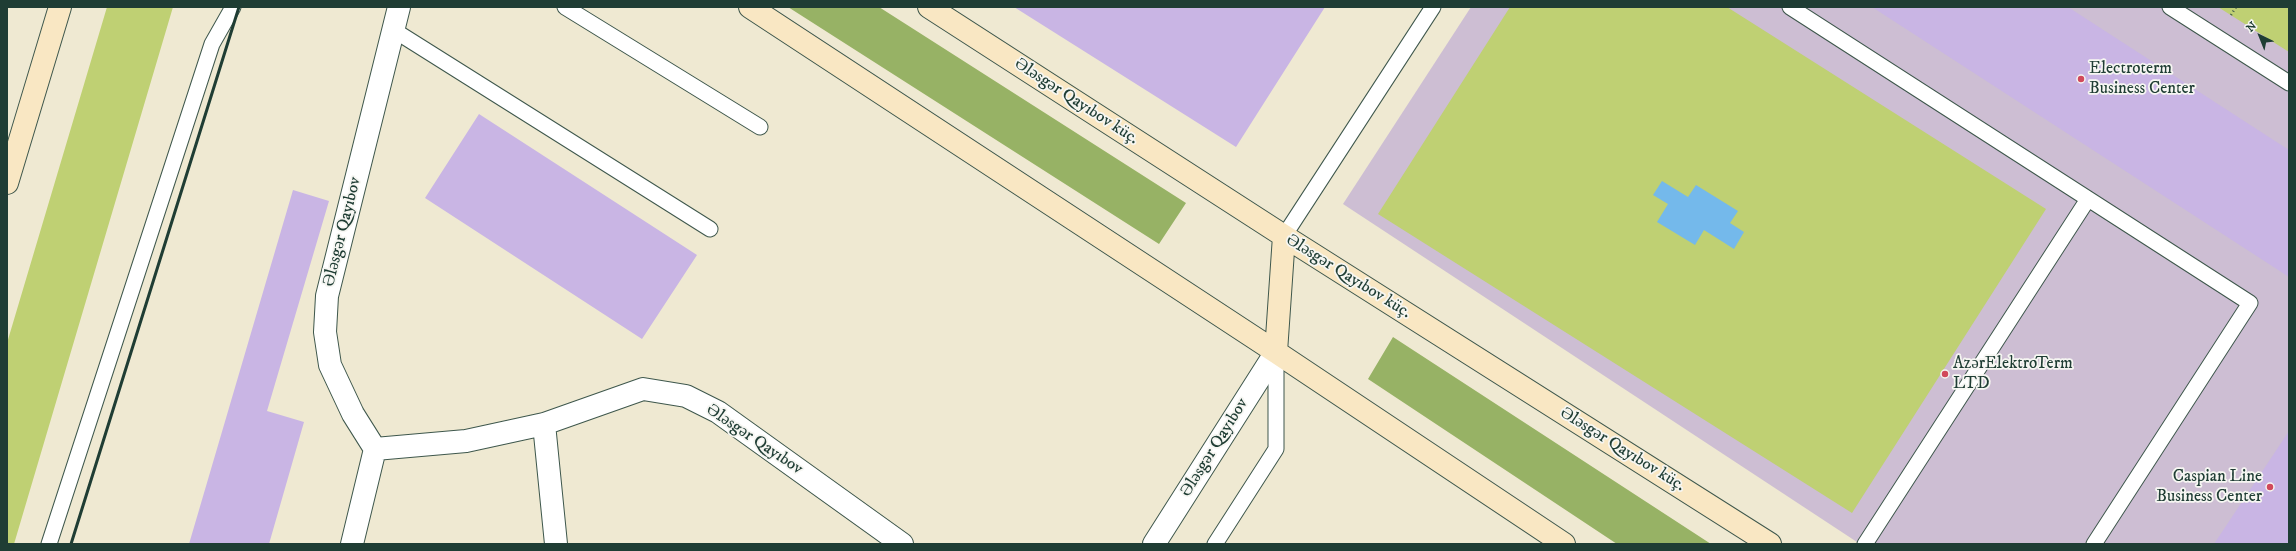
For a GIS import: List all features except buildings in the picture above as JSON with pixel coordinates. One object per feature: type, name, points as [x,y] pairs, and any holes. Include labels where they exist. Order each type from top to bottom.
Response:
[{"type":"main road","points":[[7,182],[60,7]]},
{"type":"main road","points":[[750,7],[1276,352],[1564,544]]},
{"type":"main road","name":"Ələsgər Qayıbov küç.","points":[[929,7],[1284,236],[1770,544]]},
{"type":"main road","points":[[1276,352],[1284,236]]},
{"type":"street","name":"Ələsgər Qayıbov","points":[[398,7],[328,296],[324,332],[330,365],[353,414],[375,449],[466,441],[544,424],[644,389],[686,396],[718,412],[902,544]]},
{"type":"street","name":"Ələsgər Qayıbov","points":[[1154,544],[1276,352]]},
{"type":"street","points":[[544,424],[556,544]]},
{"type":"street","points":[[352,544],[375,449]]},
{"type":"lane","points":[[49,544],[212,44],[233,7]]},
{"type":"lane","points":[[565,7],[760,127]]},
{"type":"lane","points":[[1284,236],[1433,7]]},
{"type":"lane","points":[[1790,7],[2250,303],[2094,544]]},
{"type":"lane","points":[[2170,7],[2289,83]]},
{"type":"lane","points":[[392,29],[710,229]]},
{"type":"lane","points":[[1865,544],[2088,199]]},
{"type":"lane","points":[[1215,544],[1276,449],[1276,352]]},
{"type":"shaded area","name":"AzərElektroTerm LTD","points":[[1471,7],[2289,7],[2289,544],[1860,544],[1343,204]]},
{"type":"green space","points":[[107,7],[173,7],[14,544],[7,544],[7,343]]},
{"type":"green space","points":[[788,7],[879,7],[1186,203],[1159,244]]},
{"type":"green space","points":[[1510,7],[1727,7],[2046,209],[1852,513],[1378,214]]},
{"type":"green space","points":[[2218,7],[2289,7],[2289,52]]},
{"type":"green space","points":[[1393,337],[1711,544],[1617,544],[1368,379]]},
{"type":"water","points":[[1662,181],[1688,197],[1696,185],[1738,211],[1730,223],[1744,232],[1734,249],[1704,230],[1695,245],[1657,222],[1668,204],[1653,195]]},
{"type":"railway","points":[[71,544],[239,7]]},
{"type":"place","name":"Electroterm Business Center","points":[[2081,79]]},
{"type":"place","name":"AzərElektroTerm LTD","points":[[1945,374]]},
{"type":"place","name":"Caspian Line Business Center","points":[[2270,487]]}]
